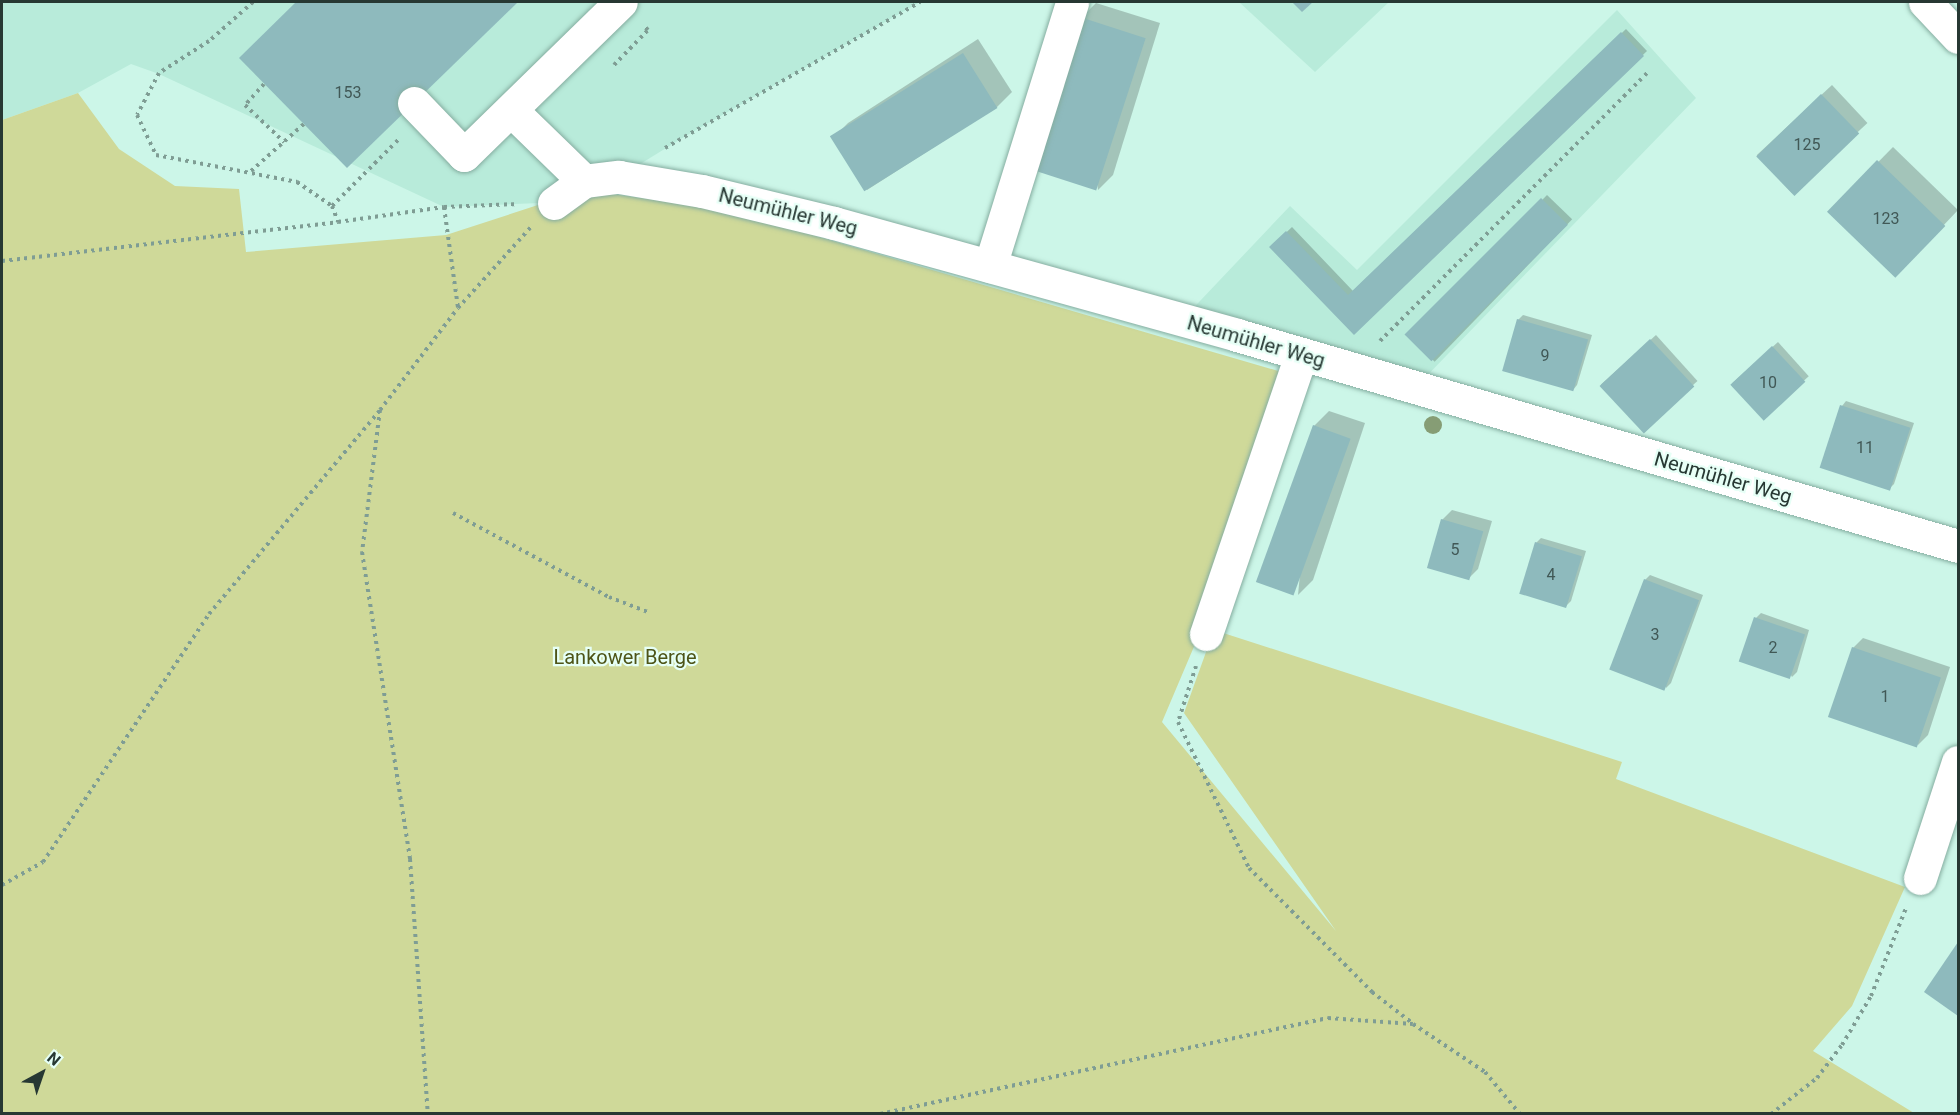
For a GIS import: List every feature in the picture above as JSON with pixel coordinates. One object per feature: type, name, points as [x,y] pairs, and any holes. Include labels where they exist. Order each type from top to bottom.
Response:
[{"type":"street","points":[[990,267],[1072,2]]},
{"type":"street","points":[[1925,2],[1959,37]]},
{"type":"street","points":[[419,108],[464,155],[511,110],[610,5]]},
{"type":"street","points":[[511,110],[584,181]]},
{"type":"street","name":"Neumühler Weg","points":[[554,203],[584,181],[619,177],[702,191],[834,223],[1301,355],[1959,546]]},
{"type":"street","points":[[1206,634],[1301,355]]},
{"type":"street","points":[[1920,878],[1959,762]]},
{"type":"path","points":[[253,2],[209,41],[159,73],[137,116],[156,155],[251,171],[297,182],[332,206],[338,222]]},
{"type":"path","points":[[619,177],[689,134],[920,2]]},
{"type":"path","points":[[1352,370],[1648,72]]},
{"type":"path","points":[[264,84],[245,105],[284,142]]},
{"type":"path","points":[[332,206],[419,108]]},
{"type":"path","points":[[251,171],[304,124]]},
{"type":"path","points":[[2,261],[338,222],[444,207],[554,203]]},
{"type":"path","points":[[2,885],[43,862],[209,614],[380,410],[458,308],[554,203]]},
{"type":"path","points":[[444,207],[458,308]]},
{"type":"path","points":[[380,410],[362,552],[410,859],[428,1113]]},
{"type":"path","points":[[453,513],[609,597],[648,612]]},
{"type":"path","points":[[1206,634],[1178,722],[1249,868],[1372,992],[1413,1024],[1485,1072],[1520,1113]]},
{"type":"path","points":[[1771,1113],[1817,1078],[1842,1045],[1871,996],[1920,878]]},
{"type":"path","points":[[880,1113],[1328,1017],[1413,1024]]},
{"type":"shaded area","points":[[2,2],[920,2],[689,134],[619,177],[540,203],[444,207],[159,74],[131,64],[78,93],[2,120]]},
{"type":"shaded area","points":[[1239,2],[1389,2],[1315,72]]},
{"type":"shaded area","points":[[1617,10],[1696,98],[1415,388],[1182,320],[1290,206],[1357,270]]},
{"type":"green space","name":"Lankower Berge","points":[[78,93],[119,149],[175,186],[239,189],[246,252],[446,235],[584,190],[727,210],[1285,373],[1235,550],[1162,722],[1336,931],[1184,713],[1214,630],[1622,762],[1616,779],[1905,887],[1852,1006],[1813,1051],[1914,1113],[2,1114],[2,120]]},
{"type":"building","points":[[296,2],[518,2],[347,168],[239,58]]},
{"type":"building","points":[[1292,2],[1313,2],[1302,12]]},
{"type":"building","points":[[1080,17],[1146,38],[1096,190],[1031,169]]},
{"type":"building","points":[[1621,32],[1644,56],[1354,335],[1269,247],[1286,231],[1348,295]]},
{"type":"building","points":[[963,53],[997,108],[864,191],[830,136]]},
{"type":"building","points":[[1821,94],[1859,134],[1794,196],[1756,157]]},
{"type":"building","points":[[1877,160],[1945,226],[1895,278],[1827,212]]},
{"type":"building","points":[[1541,198],[1568,225],[1431,361],[1405,334]]},
{"type":"building","points":[[1517,319],[1588,339],[1573,391],[1502,371]]},
{"type":"building","points":[[1650,339],[1694,387],[1644,434],[1600,386]]},
{"type":"building","points":[[1772,346],[1805,382],[1764,421],[1730,385]]},
{"type":"building","points":[[1840,405],[1910,428],[1890,491],[1820,468]]},
{"type":"building","points":[[1313,425],[1351,439],[1293,596],[1256,582]]},
{"type":"building","points":[[1441,519],[1483,531],[1469,580],[1427,568]]},
{"type":"building","points":[[1535,542],[1582,556],[1566,608],[1519,594]]},
{"type":"building","points":[[1644,579],[1699,600],[1664,691],[1609,670]]},
{"type":"building","points":[[1754,617],[1805,635],[1790,679],[1739,661]]},
{"type":"building","points":[[1852,647],[1941,678],[1917,748],[1828,717]]},
{"type":"building","points":[[1958,942],[1958,1016],[1924,992]]}]
